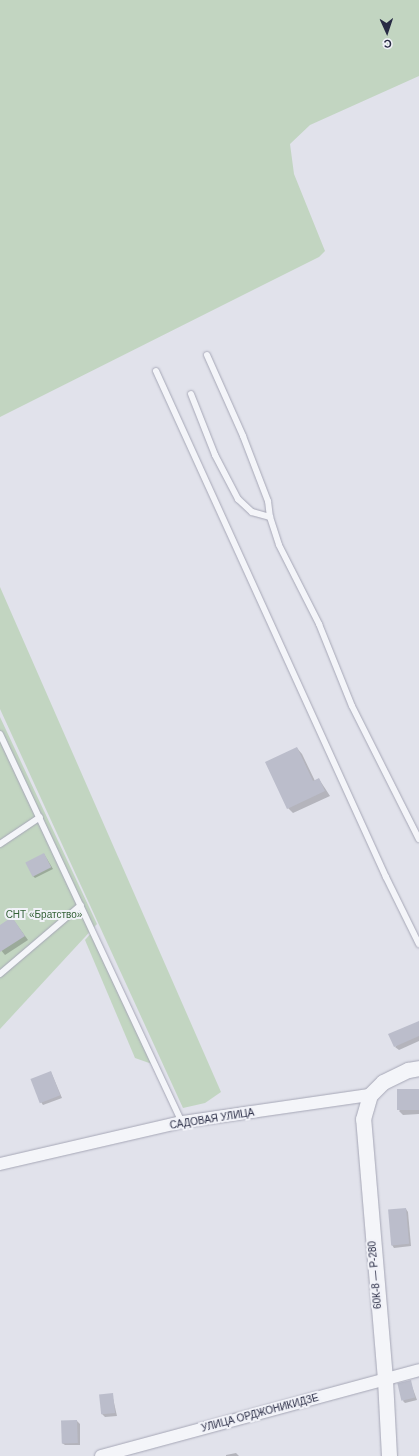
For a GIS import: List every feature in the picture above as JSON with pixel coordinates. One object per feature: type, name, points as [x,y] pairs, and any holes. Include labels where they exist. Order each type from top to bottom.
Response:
[{"type":"street","points":[[370,1095],[383,1082],[408,1070],[419,1068]]},
{"type":"street","name":"САДОВАЯ УЛИЦА","points":[[0,1164],[182,1122],[370,1095]]},
{"type":"street","name":"60К-8 — Р-280","points":[[370,1095],[363,1119],[363,1150],[385,1379],[389,1456]]},
{"type":"street","name":"УЛИЦА ОРДЖОНИКИДЗЕ","points":[[101,1456],[419,1370]]},
{"type":"lane","points":[[207,356],[243,436],[268,501],[270,517],[280,546],[319,624],[352,706],[419,839]]},
{"type":"lane","points":[[156,371],[386,877],[419,944]]},
{"type":"lane","points":[[191,394],[216,455],[238,499],[252,512],[270,517]]},
{"type":"lane","points":[[0,734],[82,905],[182,1122]]},
{"type":"lane","points":[[0,844],[40,817]]},
{"type":"lane","points":[[0,974],[82,905]]},
{"type":"green space","points":[[0,0],[419,0],[419,76],[310,125],[290,144],[294,174],[325,251],[319,257],[0,417]]},
{"type":"green space","points":[[0,587],[221,1092],[205,1103],[183,1108],[0,709]]},
{"type":"green space","name":"СНТ «Братство»","points":[[0,717],[97,924],[0,1029]]},
{"type":"green space","points":[[92,932],[152,1064],[135,1058],[85,940]]},
{"type":"building","points":[[297,747],[313,781],[319,778],[325,791],[287,809],[265,762]]},
{"type":"building","points":[[44,853],[51,867],[33,877],[25,863]]},
{"type":"building","points":[[12,917],[25,936],[0,952],[0,925]]},
{"type":"building","points":[[419,1021],[419,1036],[394,1047],[388,1034]]},
{"type":"building","points":[[51,1071],[60,1095],[40,1103],[30,1079]]},
{"type":"building","points":[[397,1089],[419,1089],[419,1110],[397,1110]]},
{"type":"building","points":[[406,1208],[409,1244],[391,1245],[388,1210]]},
{"type":"building","points":[[411,1380],[415,1398],[401,1401],[397,1383]]},
{"type":"building","points":[[113,1393],[115,1413],[101,1414],[99,1394]]},
{"type":"building","points":[[77,1420],[78,1443],[62,1444],[61,1421]]}]
